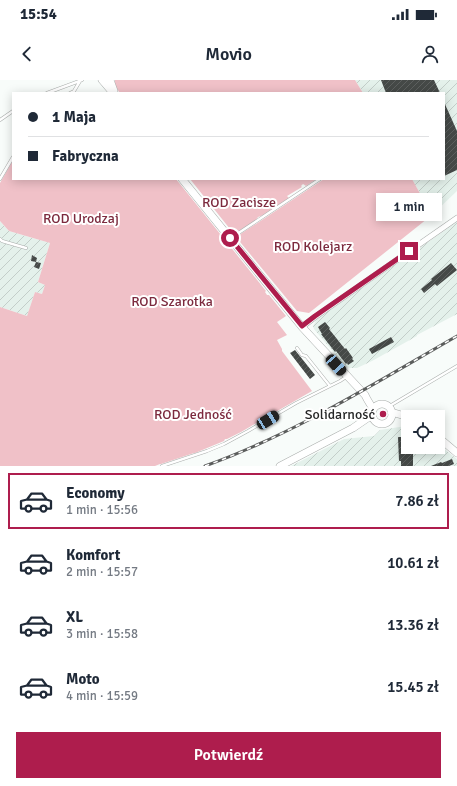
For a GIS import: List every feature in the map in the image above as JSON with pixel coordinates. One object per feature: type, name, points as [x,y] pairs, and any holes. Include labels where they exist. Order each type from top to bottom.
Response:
[{"type":"street","points":[[102,80],[113,92]]},
{"type":"street","points":[[110,80],[114,92]]},
{"type":"street","points":[[183,180],[302,326],[365,395],[375,412],[378,422],[386,422],[390,412]]},
{"type":"street","points":[[302,326],[457,218]]},
{"type":"street","points":[[280,466],[353,428],[375,412],[383,404],[390,412],[401,416]]},
{"type":"street","points":[[445,442],[456,451]]},
{"type":"lane","points":[[50,92],[81,81]]},
{"type":"lane","points":[[71,92],[81,81]]},
{"type":"lane","points":[[0,120],[12,112]]},
{"type":"lane","points":[[0,180],[12,159]]},
{"type":"lane","points":[[230,238],[318,180]]},
{"type":"lane","points":[[0,239],[2,241],[26,248]]},
{"type":"lane","points":[[297,348],[306,356],[330,386]]},
{"type":"lane","points":[[390,412],[457,366]]},
{"type":"lane","points":[[162,466],[224,444],[347,376]]},
{"type":"shaded area","points":[[355,80],[457,80],[457,191],[432,215],[413,180],[445,180],[445,92],[362,92]]},
{"type":"shaded area","points":[[0,221],[9,231],[50,243],[38,282],[45,285],[42,294],[35,292],[27,316],[0,307]]},
{"type":"shaded area","points":[[457,222],[457,314],[372,361],[357,368],[346,367],[314,329],[313,326],[317,319]]},
{"type":"shaded area","points":[[401,427],[401,454],[445,454],[445,450],[457,459],[457,466],[291,466],[344,439],[374,436],[380,430]]},
{"type":"green space","points":[[115,80],[355,80],[362,92],[119,92],[114,85]]},
{"type":"green space","points":[[12,162],[12,180],[177,180],[266,291],[265,292],[267,295],[269,295],[286,316],[277,322],[287,335],[277,340],[282,351],[312,391],[241,432],[225,439],[224,441],[195,453],[155,466],[0,466],[0,307],[27,316],[35,292],[42,294],[45,285],[38,282],[50,243],[9,231],[0,221],[0,183]]},
{"type":"green space","name":"ROD Zacisze","points":[[191,180],[315,180],[306,186],[303,184],[301,186],[302,187],[287,196],[289,198],[234,234]]},
{"type":"green space","name":"ROD Kolejarz","points":[[322,180],[413,180],[432,215],[309,313],[297,311],[236,237]]},
{"type":"building","points":[[381,80],[434,80],[440,92],[386,92]]},
{"type":"building","points":[[445,104],[457,131],[457,170],[445,176]]},
{"type":"building","points":[[32,255],[37,258],[36,262],[31,261]]},
{"type":"building","points":[[36,262],[41,263],[39,269],[34,267]]},
{"type":"building","points":[[451,263],[457,270],[437,286],[435,284],[424,293],[421,289]]},
{"type":"building","points":[[325,322],[353,358],[352,359],[354,361],[348,365],[336,351],[335,352],[321,334],[318,327]]},
{"type":"building","points":[[391,337],[394,342],[372,354],[369,349]]},
{"type":"building","points":[[295,350],[315,375],[310,379],[290,353]]},
{"type":"building","points":[[398,437],[401,437],[401,454],[413,454],[413,466],[401,466],[401,461],[399,461]]},
{"type":"building","points":[[452,459],[454,464],[449,466],[431,466],[441,462],[442,463]]},
{"type":"railway","points":[[205,466],[270,439],[334,407],[457,336]]},
{"type":"place","name":"Solidarność","points":[[383,414]]},
{"type":"route","points":[[230,238],[302,326],[409,251]]},
{"type":"park label","name":"ROD Urodzaj","points":[[81,218]]},
{"type":"park label","name":"ROD Szarotka","points":[[172,301]]},
{"type":"park label","name":"ROD Jedność","points":[[193,414]]}]
